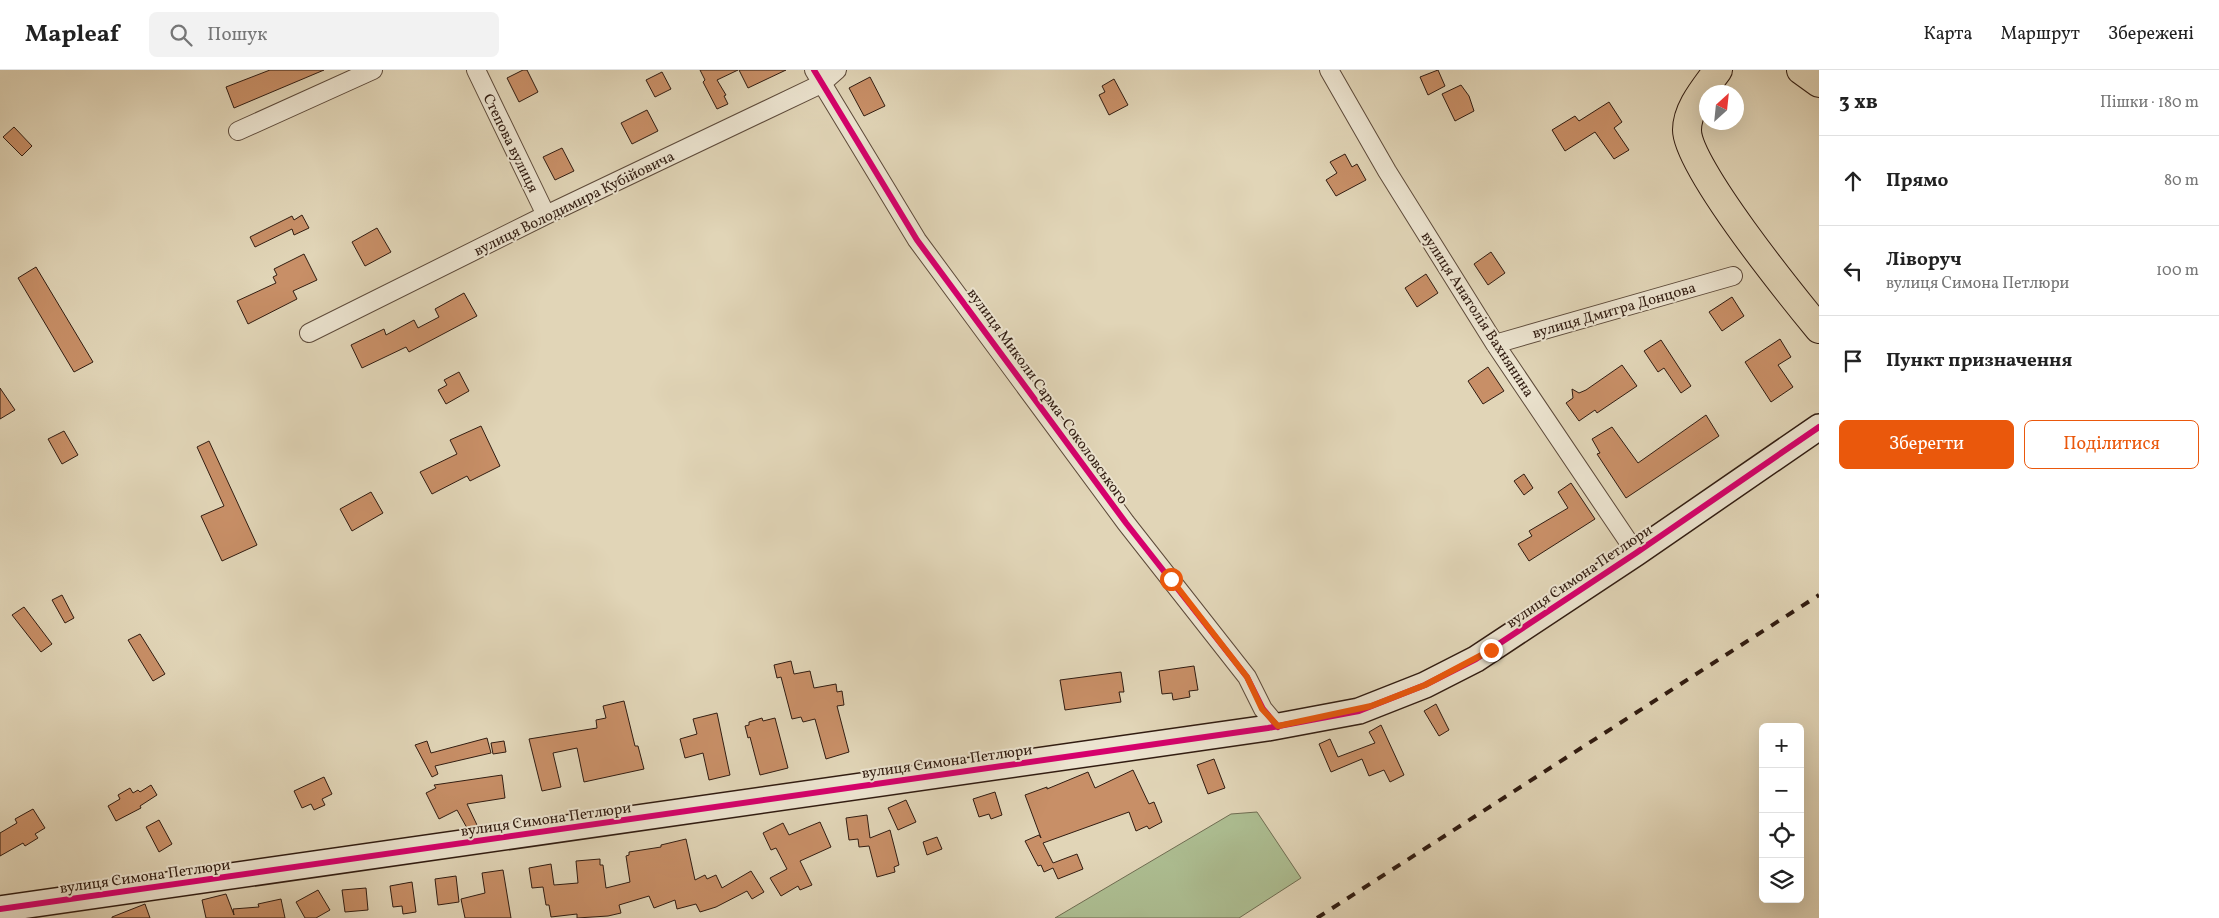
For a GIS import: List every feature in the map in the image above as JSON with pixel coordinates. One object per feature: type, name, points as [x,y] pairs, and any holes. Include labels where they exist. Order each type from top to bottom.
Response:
[{"type":"main road","points":[[1718,70],[1697,100],[1687,130],[1691,150],[1710,184],[1819,329]]},
{"type":"main road","points":[[1697,100],[1729,70]]},
{"type":"main road","points":[[1801,70],[1819,83]]},
{"type":"main road","points":[[1812,70],[1819,79]]},
{"type":"street","points":[[238,131],[373,70]]},
{"type":"street","name":"Степова вулиця","points":[[476,70],[546,215]]},
{"type":"street","name":"вулиця Володимира Кубійовича","points":[[309,333],[818,77],[837,70]]},
{"type":"street","name":"вулиця Анатолія Вахнянина","points":[[1328,70],[1387,170],[1496,344],[1636,553]]},
{"type":"street","name":"вулиця Миколи Сарма-Соколовського","points":[[818,77],[917,240],[1126,523],[1247,677],[1262,709],[1278,726]]},
{"type":"street","name":"вулиця Дмитра Донцова","points":[[1496,344],[1733,276]]},
{"type":"street","name":"вулиця Симона Петлюри","points":[[0,909],[1278,726],[1359,711],[1425,685],[1491,650],[1819,427]]},
{"type":"green space","points":[[1257,812],[1301,878],[1239,918],[1055,918],[1231,814]]},
{"type":"building","points":[[270,70],[324,70],[234,108],[226,87]]},
{"type":"building","points":[[527,70],[538,92],[519,102],[507,78]]},
{"type":"building","points":[[700,70],[738,70],[717,80],[726,95],[724,96],[728,104],[717,109],[703,82],[705,80]]},
{"type":"building","points":[[739,70],[786,70],[748,88]]},
{"type":"building","points":[[1438,70],[1445,86],[1428,95],[1420,77]]},
{"type":"building","points":[[662,72],[671,89],[655,97],[646,80]]},
{"type":"building","points":[[870,77],[885,106],[864,116],[849,88]]},
{"type":"building","points":[[1114,79],[1128,105],[1109,115],[1099,95],[1105,92],[1102,86]]},
{"type":"building","points":[[1461,85],[1469,96],[1474,111],[1455,121],[1442,94]]},
{"type":"building","points":[[1609,102],[1622,122],[1614,128],[1629,150],[1614,159],[1595,132],[1565,151],[1552,130],[1575,116],[1579,121]]},
{"type":"building","points":[[647,110],[658,131],[632,144],[621,123]]},
{"type":"building","points":[[14,127],[32,146],[22,156],[3,137]]},
{"type":"building","points":[[562,148],[574,171],[555,180],[543,157]]},
{"type":"building","points":[[1345,154],[1352,167],[1357,164],[1366,180],[1336,196],[1326,180],[1337,173],[1330,162]]},
{"type":"building","points":[[302,215],[309,228],[294,235],[292,229],[255,247],[250,237],[292,216],[294,220]]},
{"type":"building","points":[[377,228],[391,252],[365,266],[352,242]]},
{"type":"building","points":[[1491,252],[1505,273],[1488,285],[1474,264]]},
{"type":"building","points":[[304,254],[317,280],[293,291],[297,299],[248,324],[237,301],[276,283],[273,277],[277,275],[274,269]]},
{"type":"building","points":[[36,267],[93,362],[74,372],[18,278]]},
{"type":"building","points":[[1426,274],[1438,293],[1417,307],[1405,288]]},
{"type":"building","points":[[464,293],[477,316],[409,352],[406,347],[362,368],[351,345],[384,329],[386,335],[414,320],[418,328],[439,317],[435,309]]},
{"type":"building","points":[[1732,297],[1744,316],[1722,331],[1709,312]]},
{"type":"building","points":[[1780,339],[1791,357],[1778,365],[1793,387],[1771,402],[1745,362]]},
{"type":"building","points":[[1661,340],[1691,386],[1681,393],[1664,368],[1658,372],[1644,351]]},
{"type":"building","points":[[1622,365],[1637,386],[1597,413],[1595,410],[1579,421],[1566,403],[1573,398],[1572,389],[1579,393],[1586,390]]},
{"type":"building","points":[[1488,367],[1504,391],[1483,404],[1468,381]]},
{"type":"building","points":[[459,372],[469,391],[446,404],[438,390],[447,385],[444,380]]},
{"type":"building","points":[[0,388],[15,410],[0,419]]},
{"type":"building","points":[[1706,415],[1719,436],[1626,498],[1597,454],[1600,453],[1592,439],[1612,427],[1638,463]]},
{"type":"building","points":[[481,426],[500,466],[470,481],[467,476],[432,494],[420,472],[457,454],[450,440]]},
{"type":"building","points":[[64,431],[78,455],[62,464],[48,439]]},
{"type":"building","points":[[209,441],[257,545],[222,561],[201,516],[224,506],[197,447]]},
{"type":"building","points":[[1524,474],[1533,488],[1524,495],[1514,481]]},
{"type":"building","points":[[1571,483],[1595,519],[1529,561],[1518,544],[1532,536],[1529,531],[1568,508],[1558,492]]},
{"type":"building","points":[[371,492],[383,513],[352,531],[340,509]]},
{"type":"building","points":[[62,595],[74,618],[65,623],[52,600]]},
{"type":"building","points":[[24,607],[52,644],[41,652],[12,615]]},
{"type":"building","points":[[140,634],[165,674],[153,681],[128,640]]},
{"type":"building","points":[[791,661],[794,674],[810,671],[814,688],[836,684],[837,692],[842,691],[844,705],[837,706],[849,752],[826,759],[815,719],[803,722],[801,717],[792,719],[781,677],[777,678],[774,665]]},
{"type":"building","points":[[1194,666],[1198,690],[1189,691],[1190,697],[1173,700],[1172,693],[1162,694],[1159,671]]},
{"type":"building","points":[[1121,672],[1124,692],[1119,692],[1121,702],[1065,710],[1060,680]]},
{"type":"building","points":[[624,701],[635,746],[638,746],[644,769],[584,782],[577,748],[553,753],[561,787],[542,791],[529,739],[597,728],[596,720],[606,718],[603,706]]},
{"type":"building","points":[[1436,704],[1449,730],[1439,736],[1424,711]]},
{"type":"building","points":[[717,713],[730,775],[709,780],[703,753],[685,758],[680,739],[697,734],[693,719]]},
{"type":"building","points":[[762,718],[763,721],[775,718],[788,768],[760,775],[750,737],[748,738],[745,726],[749,725],[749,722]]},
{"type":"building","points":[[1381,725],[1404,775],[1390,782],[1384,770],[1369,776],[1362,759],[1331,772],[1319,744],[1330,739],[1338,757],[1375,743],[1369,732]]},
{"type":"building","points":[[487,738],[491,753],[435,766],[438,774],[432,777],[415,745],[427,741],[431,753]]},
{"type":"building","points":[[504,741],[506,752],[493,754],[491,743]]},
{"type":"building","points":[[1214,759],[1225,788],[1208,794],[1197,765]]},
{"type":"building","points":[[1133,770],[1149,804],[1154,802],[1162,822],[1149,829],[1147,826],[1136,831],[1129,812],[1043,843],[1053,863],[1077,854],[1083,869],[1058,879],[1053,868],[1044,872],[1041,865],[1038,866],[1025,841],[1039,835],[1041,838],[1025,795],[1047,787],[1047,789],[1088,772],[1095,788]]},
{"type":"building","points":[[502,775],[505,798],[467,804],[477,825],[473,827],[467,828],[457,810],[439,819],[426,793],[436,788],[434,785]]},
{"type":"building","points":[[324,777],[332,794],[322,799],[325,805],[314,810],[311,804],[302,808],[294,791]]},
{"type":"building","points":[[151,785],[157,795],[140,806],[141,808],[116,821],[108,806],[120,799],[118,795],[130,788],[133,793],[138,790],[140,792]]},
{"type":"building","points":[[995,792],[1002,815],[991,819],[989,814],[979,817],[973,799]]},
{"type":"building","points":[[906,800],[916,822],[898,830],[888,808]]},
{"type":"building","points":[[33,809],[45,828],[35,834],[38,838],[25,846],[23,843],[0,856],[0,833],[17,823],[15,819]]},
{"type":"building","points":[[867,815],[870,838],[890,830],[899,865],[894,867],[895,872],[877,877],[869,846],[859,847],[858,839],[849,840],[846,818]]},
{"type":"building","points":[[159,820],[172,844],[159,852],[146,827]]},
{"type":"building","points":[[820,822],[831,847],[800,861],[812,885],[800,890],[798,886],[781,896],[770,878],[787,869],[776,848],[771,850],[763,833],[783,823],[789,835]]},
{"type":"building","points":[[937,837],[942,849],[927,855],[923,842]]},
{"type":"building","points":[[686,839],[695,880],[705,875],[707,879],[716,875],[722,888],[751,871],[764,892],[752,899],[747,891],[716,907],[700,912],[696,904],[677,909],[675,900],[654,908],[649,896],[619,905],[621,913],[608,916],[577,918],[577,914],[551,917],[549,905],[546,905],[543,887],[532,888],[529,868],[551,864],[554,885],[578,883],[576,861],[600,859],[600,865],[603,865],[606,888],[630,882],[626,856],[629,855],[629,852],[661,847],[661,845]]},
{"type":"building","points":[[503,870],[511,918],[465,918],[461,899],[485,893],[482,873]]},
{"type":"building","points":[[456,876],[459,902],[438,905],[435,879]]},
{"type":"building","points":[[412,882],[416,912],[403,914],[402,906],[393,907],[390,886]]},
{"type":"building","points":[[366,888],[368,910],[345,912],[342,890]]},
{"type":"building","points":[[318,890],[330,910],[316,918],[305,918],[296,902]]},
{"type":"building","points":[[226,894],[234,915],[233,909],[259,907],[258,904],[281,899],[285,918],[206,918],[202,900]]},
{"type":"building","points":[[145,904],[150,918],[112,918],[112,917]]},
{"type":"railway","points":[[1317,918],[1819,595]]},
{"type":"cycle path","points":[[814,70],[917,240],[1126,523],[1247,677],[1263,709],[1278,727]]},
{"type":"cycle path","points":[[0,909],[1268,728],[1359,711],[1425,685],[1476,659],[1636,553],[1819,427]]},
{"type":"route","points":[[1171,579],[1247,677],[1262,709],[1278,726],[1359,711],[1425,685],[1491,650]]}]
